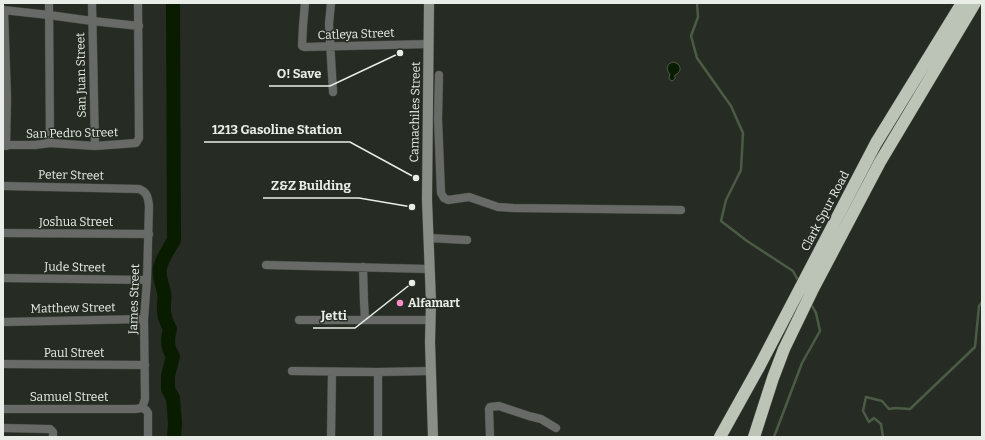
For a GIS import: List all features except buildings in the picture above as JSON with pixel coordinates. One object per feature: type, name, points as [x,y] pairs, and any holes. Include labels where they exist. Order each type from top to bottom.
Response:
[{"type":"highway","name":"Clark Spur Road","points":[[754,437],[773,378],[801,312],[809,284],[876,143],[962,3]]},
{"type":"highway","name":"Clark Spur Road","points":[[720,437],[794,301],[809,284],[975,3]]},
{"type":"street","points":[[49,3],[50,143]]},
{"type":"street","name":"San Juan Street","points":[[92,3],[95,146]]},
{"type":"street","points":[[5,146],[4,10],[139,26],[138,3]]},
{"type":"street","name":"Catleya Street","points":[[305,3],[302,46],[306,48],[429,44]]},
{"type":"street","points":[[331,3],[329,24],[333,92]]},
{"type":"street","name":"Camachiles Street","points":[[429,3],[427,200],[431,302],[430,320],[433,437]]},
{"type":"street","name":"San Pedro Street","points":[[5,146],[50,143],[95,146],[136,143],[139,138],[139,26]]},
{"type":"street","points":[[439,75],[438,120],[440,193],[444,198],[448,200],[469,197],[498,207],[513,208],[682,210]]},
{"type":"street","name":"Peter Street","points":[[3,186],[139,189]]},
{"type":"street","name":"James Street","points":[[139,189],[143,190],[149,200],[149,234],[144,319],[145,399],[139,408]]},
{"type":"street","name":"Joshua Street","points":[[3,233],[149,234]]},
{"type":"street","points":[[428,238],[467,240]]},
{"type":"street","points":[[266,265],[429,269]]},
{"type":"street","points":[[362,267],[365,319]]},
{"type":"street","name":"Jude Street","points":[[3,278],[147,280]]},
{"type":"street","name":"Matthew Street","points":[[3,322],[144,319]]},
{"type":"street","points":[[299,320],[430,320]]},
{"type":"street","name":"Paul Street","points":[[3,364],[145,365]]},
{"type":"street","points":[[292,371],[431,371]]},
{"type":"street","points":[[331,437],[332,372]]},
{"type":"street","points":[[378,372],[378,437]]},
{"type":"street","points":[[490,437],[490,407],[499,406],[541,419],[556,428]]},
{"type":"street","points":[[139,408],[146,410],[148,413],[148,437]]},
{"type":"street","name":"Samuel Street","points":[[3,409],[139,408]]},
{"type":"street","points":[[3,428],[50,429],[52,432],[52,437]]},
{"type":"shaded area","points":[[674,62],[678,64],[680,70],[675,75],[675,79],[672,81],[669,78],[670,74],[667,68],[668,65]]},
{"type":"waterway","points":[[173,3],[174,240],[162,261],[160,277],[164,294],[164,315],[170,329],[168,336],[169,347],[173,356],[168,376],[168,389],[173,398],[175,423],[174,437]]},
{"type":"waterway","points":[[697,3],[698,17],[691,36],[697,58],[731,106],[743,133],[741,170],[726,200],[721,221],[747,241],[793,271],[799,282]]},
{"type":"waterway","points":[[883,437],[881,424],[874,418],[869,422],[863,411],[866,397],[882,401],[889,409],[910,409],[975,347],[979,306],[982,302]]},
{"type":"waterway","points":[[774,437],[802,363],[820,331],[816,313],[811,304]]},
{"type":"place","name":"O! Save","points":[[400,53]]},
{"type":"place","name":"1213 Gasoline Station","points":[[416,178]]},
{"type":"place","name":"Z&Z Building","points":[[412,207]]},
{"type":"place","name":"Jetti","points":[[412,283]]},
{"type":"place","name":"Alfamart","points":[[400,303]]}]
